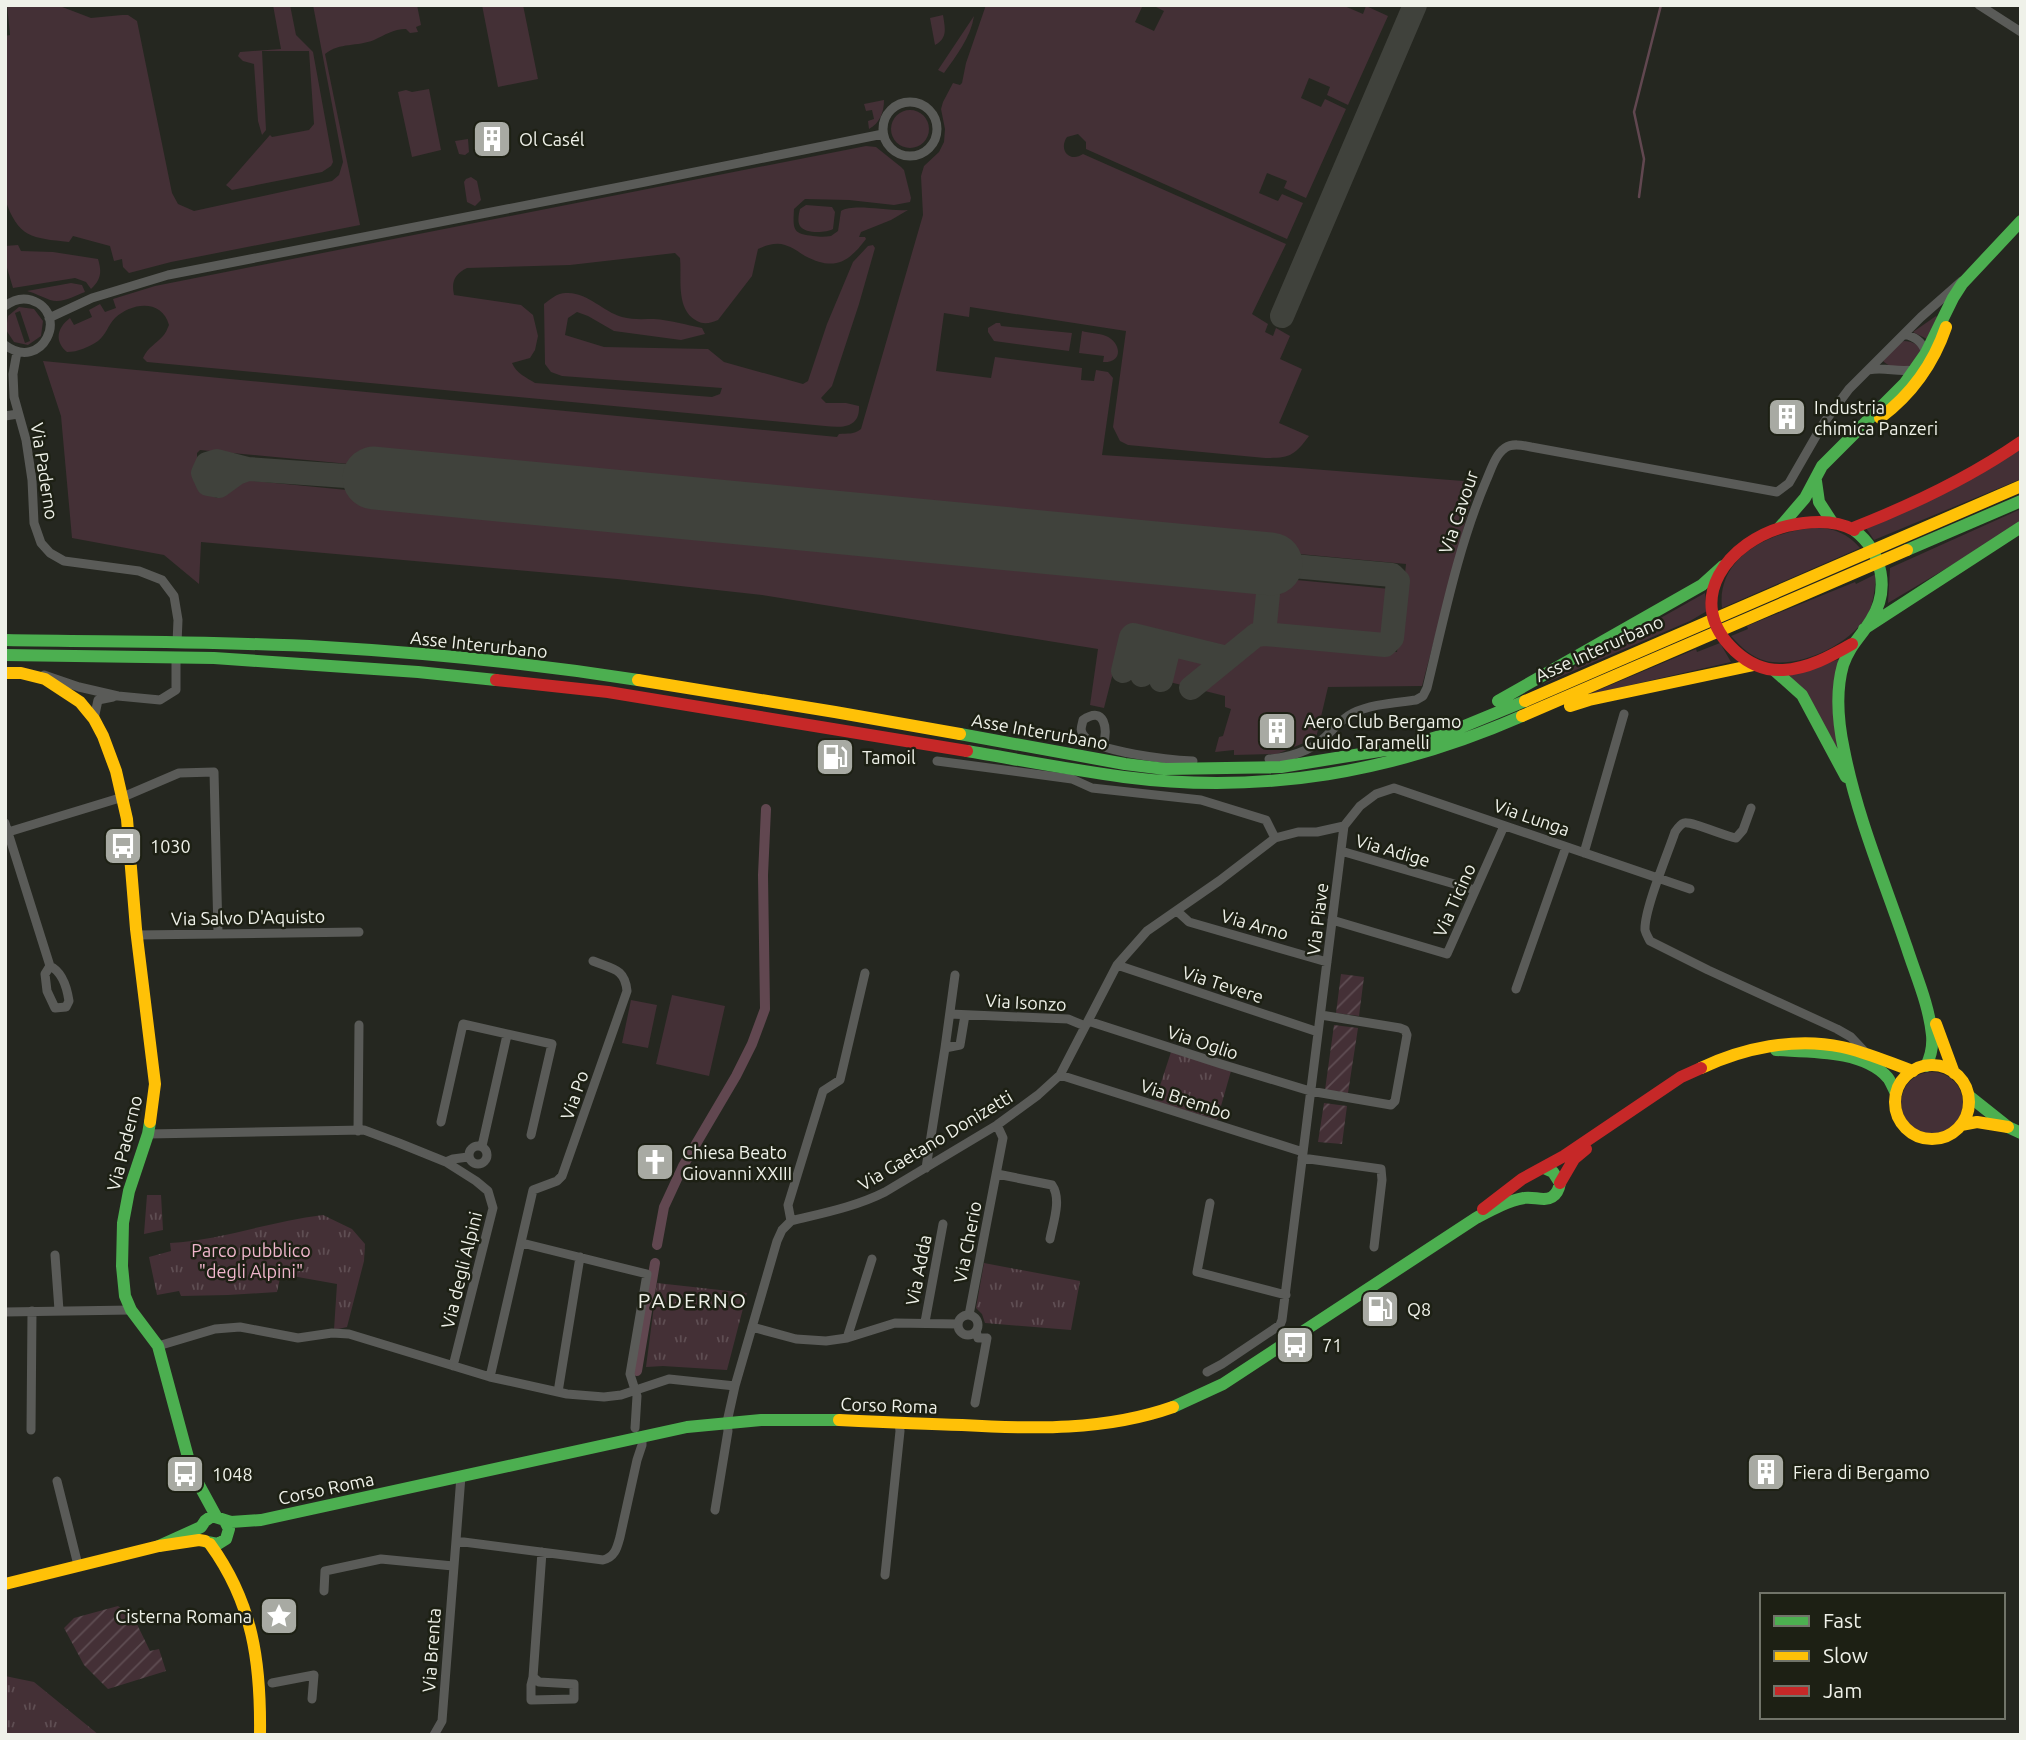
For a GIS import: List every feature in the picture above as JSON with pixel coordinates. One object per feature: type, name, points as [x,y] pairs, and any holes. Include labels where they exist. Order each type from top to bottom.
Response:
[{"type":"main road","points":[[1780,527],[1805,498],[1822,466],[1899,390],[1921,363],[1952,298],[1964,281],[2021,221]]},
{"type":"main road","points":[[1849,440],[1897,406],[1920,381],[1940,346],[1964,281]]},
{"type":"main road","points":[[1853,528],[1922,501],[1981,469],[2021,442]]},
{"type":"main road","points":[[1816,478],[1819,502],[1832,522]]},
{"type":"main road","name":"Asse Interurbano","points":[[5,655],[214,658],[418,672],[595,690],[1125,777],[1196,783],[1293,780],[1381,765],[1477,736],[1690,644],[2021,486]]},
{"type":"main road","name":"Asse Interurbano","points":[[5,640],[274,644],[471,659],[610,676],[1165,769],[1254,768],[1314,762],[1404,747],[1440,736],[1683,631],[1903,544],[2021,501]]},
{"type":"main road","points":[[1314,762],[1328,755],[1439,729],[1472,715],[1702,585],[1751,540],[1780,527],[1832,522],[1853,528],[1874,554],[1880,570],[1882,600],[1877,612],[1852,644],[1817,663],[1794,669],[1774,670],[1754,665],[1730,649],[1715,623],[1713,598],[1716,580],[1723,566]]},
{"type":"main road","points":[[1864,629],[2021,527]]},
{"type":"main road","points":[[1852,644],[1838,690],[1840,727],[1854,793],[1926,1005],[1933,1041],[1932,1055],[1901,1082],[1896,1093]]},
{"type":"main road","points":[[1536,711],[1552,712],[1589,700],[1754,665]]},
{"type":"main road","points":[[1774,670],[1802,695],[1854,793]]},
{"type":"main road","name":"Via Paderno","points":[[5,673],[21,673],[45,680],[80,702],[94,719],[110,754],[123,797],[155,1084],[148,1134],[129,1191],[123,1223],[123,1279],[125,1296],[131,1310],[158,1346],[196,1483],[202,1525]]},
{"type":"main road","points":[[1926,1005],[1954,1073]]},
{"type":"main road","points":[[1535,1197],[1528,1183],[1538,1171],[1618,1121],[1681,1077],[1719,1059],[1778,1044],[1844,1047],[1919,1068],[1943,1067],[1962,1081],[1969,1096],[2008,1127],[2021,1133]]},
{"type":"main road","points":[[1761,1049],[1834,1055],[1859,1060],[1884,1073],[1896,1093],[1896,1109],[1900,1120],[1907,1130],[1919,1137],[1939,1139],[1954,1132],[1968,1111],[1969,1096]]},
{"type":"main road","points":[[1538,1171],[1553,1171],[1560,1182],[1574,1159],[1618,1121]]},
{"type":"main road","points":[[1961,1125],[1977,1122],[2008,1127]]},
{"type":"main road","name":"Corso Roma","points":[[1470,1221],[1498,1196],[1538,1171]]},
{"type":"main road","name":"Corso Roma","points":[[224,1528],[461,1476],[638,1433],[727,1422],[811,1419],[1031,1428],[1115,1423],[1150,1415],[1207,1393],[1245,1371],[1470,1221],[1513,1201],[1554,1196],[1560,1182]]},
{"type":"main road","name":"Via Paderno","points":[[196,1483],[224,1528],[231,1574],[250,1624],[260,1677],[260,1735]]},
{"type":"main road","name":"Corso Roma","points":[[159,1546],[202,1525],[211,1517],[224,1528]]},
{"type":"main road","points":[[202,1525],[201,1535],[208,1542]]},
{"type":"main road","name":"Corso Roma","points":[[5,1584],[159,1546],[199,1540],[218,1544],[224,1528]]},
{"type":"main road","name":"Via Paderno","points":[[208,1542],[231,1574]]},
{"type":"street","points":[[1979,5],[2021,32]]},
{"type":"street","points":[[906,103],[918,104],[929,110],[937,126],[935,139],[928,149],[912,156],[900,155],[891,149],[883,134],[886,116],[895,107],[906,103]]},
{"type":"street","points":[[49,318],[92,298],[168,275],[883,134]]},
{"type":"street","points":[[1867,371],[1950,289],[1964,281]]},
{"type":"street","points":[[5,306],[15,300],[27,299],[40,304],[49,318],[50,333],[43,344],[32,351],[17,352],[5,345]]},
{"type":"street","points":[[1897,406],[1921,363],[1923,345],[1919,340],[1904,334]]},
{"type":"street","points":[[1867,371],[1883,369],[1903,372],[1921,363],[1940,346]]},
{"type":"street","name":"Via Paderno","points":[[17,352],[13,374],[14,397],[26,440],[32,480],[34,523],[41,544],[64,561],[139,571],[162,580],[174,596],[178,620],[176,690],[160,700],[118,696],[79,687],[48,675],[21,673]]},
{"type":"street","points":[[1877,360],[1877,365],[1895,378],[1899,390]]},
{"type":"street","name":"Via Cavour","points":[[1103,746],[1137,755],[1190,761],[1280,758],[1323,740],[1337,723],[1351,714],[1368,708],[1416,700],[1423,696],[1427,688],[1462,548],[1476,505],[1496,458],[1508,446],[1517,444],[1777,492],[1792,478],[1843,397],[1867,371]]},
{"type":"street","points":[[5,416],[19,414]]},
{"type":"street","points":[[67,694],[79,687]]},
{"type":"street","name":"Via Paderno","points":[[80,702],[118,696]]},
{"type":"street","points":[[94,719],[98,700]]},
{"type":"street","points":[[1584,853],[1624,714]]},
{"type":"street","points":[[937,761],[1072,779],[1092,788],[1201,800],[1266,820],[1275,838]]},
{"type":"street","points":[[50,967],[6,829],[123,797],[179,773],[214,772],[218,933]]},
{"type":"street","name":"Via Lunga","points":[[1344,826],[1360,806],[1376,794],[1394,788],[1690,889]]},
{"type":"street","points":[[1751,808],[1743,830],[1735,838],[1692,824],[1680,826],[1675,832],[1659,878],[1645,931],[1650,941],[1842,1033],[1866,1053]]},
{"type":"street","name":"Via Gaetano Donizetti","points":[[791,1221],[867,1201],[997,1125],[1038,1095],[1059,1075],[1117,965],[1147,931],[1275,838],[1344,826]]},
{"type":"street","name":"Via Piave","points":[[1207,1372],[1280,1325],[1282,1320],[1344,826]]},
{"type":"street","name":"Via Ticino","points":[[1332,920],[1447,954],[1504,826]]},
{"type":"street","points":[[1516,989],[1566,847]]},
{"type":"street","name":"Via Adige","points":[[1341,851],[1475,890]]},
{"type":"street","name":"Via Arno","points":[[1177,911],[1189,922],[1327,962]]},
{"type":"street","name":"Via Salvo D'Aquisto","points":[[137,935],[359,932]]},
{"type":"street","name":"Via Po","points":[[490,1377],[533,1190],[557,1181],[562,1176],[626,991],[626,980],[621,972],[593,961]]},
{"type":"street","name":"Via Tevere","points":[[1117,965],[1318,1032]]},
{"type":"street","points":[[715,1510],[734,1386],[777,1241],[782,1230],[791,1221],[789,1205],[823,1091],[840,1080],[865,973]]},
{"type":"street","points":[[926,1168],[955,975]]},
{"type":"street","name":"Via Isonzo","points":[[950,1014],[1068,1019],[1086,1023]]},
{"type":"street","name":"Via Isonzo","points":[[945,1048],[960,1045],[965,1015]]},
{"type":"street","points":[[1310,1090],[1391,1105],[1395,1101],[1407,1035],[1405,1030],[1400,1028],[1321,1015]]},
{"type":"street","name":"Via Oglio","points":[[1086,1023],[1310,1090]]},
{"type":"street","points":[[441,1122],[463,1024],[552,1044],[531,1135]]},
{"type":"street","points":[[358,1130],[359,1026]]},
{"type":"street","points":[[1842,1033],[1844,1047]]},
{"type":"street","points":[[482,1146],[507,1034]]},
{"type":"street","name":"Via Brembo","points":[[1059,1075],[1303,1155]]},
{"type":"street","name":"Via Cherio","points":[[969,1315],[1003,1138],[997,1125]]},
{"type":"street","name":"Via degli Alpini","points":[[148,1134],[364,1130],[446,1162],[476,1181],[488,1191],[493,1208],[453,1366]]},
{"type":"street","points":[[468,1157],[475,1164],[485,1161],[486,1150],[482,1146]]},
{"type":"street","points":[[468,1157],[472,1147],[482,1146]]},
{"type":"street","points":[[1303,1155],[1381,1169],[1374,1247]]},
{"type":"street","points":[[446,1162],[468,1157]]},
{"type":"street","points":[[997,1174],[1052,1185],[1057,1199],[1050,1239]]},
{"type":"street","points":[[1210,1203],[1197,1272],[1286,1295]]},
{"type":"street","name":"Via Adda","points":[[925,1322],[943,1224]]},
{"type":"street","points":[[456,1541],[603,1560],[613,1555],[617,1550],[642,1445],[638,1433],[637,1396],[630,1374],[648,1274],[522,1243]]},
{"type":"street","points":[[55,1255],[59,1310]]},
{"type":"street","points":[[558,1392],[580,1257]]},
{"type":"street","points":[[847,1338],[872,1259]]},
{"type":"street","points":[[5,1312],[131,1310]]},
{"type":"street","points":[[31,1430],[32,1311]]},
{"type":"street","points":[[975,1403],[987,1338],[978,1338],[977,1321],[974,1317],[964,1316],[958,1324],[962,1333],[967,1335],[976,1331]]},
{"type":"street","name":"Via Adda","points":[[752,1327],[796,1339],[826,1341],[847,1338],[895,1322],[958,1324]]},
{"type":"street","points":[[158,1346],[215,1329],[240,1327],[298,1338],[332,1333],[349,1334],[490,1377],[558,1392],[604,1397],[621,1395],[669,1379],[734,1386]]},
{"type":"street","points":[[885,1575],[899,1423]]},
{"type":"street","name":"Via Brenta","points":[[434,1735],[442,1721],[461,1476]]},
{"type":"street","points":[[57,1481],[78,1565]]},
{"type":"street","points":[[533,1677],[540,1682],[574,1684],[574,1699],[531,1700],[542,1552]]},
{"type":"street","points":[[324,1591],[325,1572],[334,1568],[381,1559],[453,1566]]},
{"type":"street","points":[[272,1683],[314,1675],[313,1699]]},
{"type":"green space","points":[[7,5],[57,5],[91,18],[128,15],[137,21],[172,193],[178,204],[194,211],[332,181],[339,175],[343,162],[313,5],[417,5],[421,25],[416,27],[418,32],[397,30],[368,42],[337,48],[325,54],[360,225],[171,262],[129,273],[123,267],[122,259],[114,261],[110,246],[73,236],[69,242],[28,234],[15,222],[5,199],[5,36],[10,35]]},
{"type":"green space","points":[[273,5],[290,5],[296,35],[313,52],[333,162],[322,172],[232,190],[226,185],[270,135],[272,137],[309,130],[314,124],[309,51],[262,51],[266,130],[262,135],[258,121],[254,64],[243,61],[238,56],[240,52],[281,49]]},
{"type":"green space","points":[[482,5],[523,5],[538,79],[498,87]]},
{"type":"green space","points":[[986,5],[1143,5],[1135,22],[1154,31],[1164,11],[1152,5],[1342,5],[1363,14],[1366,6],[1388,16],[1348,105],[1327,95],[1330,87],[1309,78],[1301,98],[1321,107],[1325,99],[1346,109],[1306,198],[1284,188],[1287,181],[1267,173],[1259,193],[1278,201],[1282,194],[1303,203],[1287,239],[1086,149],[1086,142],[1078,134],[1067,137],[1064,146],[1070,156],[1083,154],[1286,244],[1252,314],[1268,324],[1265,332],[1273,336],[1276,328],[1290,336],[1280,359],[1302,369],[1279,423],[1309,436],[1295,452],[1286,456],[1265,458],[1128,445],[1120,441],[1113,427],[1126,331],[970,307],[969,317],[944,313],[936,371],[991,378],[995,357],[1082,368],[1081,380],[1094,381],[1096,370],[1108,372],[1113,378],[1102,455],[1463,481],[1470,486],[1471,501],[1422,686],[1328,687],[1316,738],[1277,754],[1234,755],[1234,750],[1215,752],[1231,709],[1225,707],[1225,696],[1197,689],[1248,646],[1261,640],[1397,652],[1406,564],[200,450],[197,453],[197,482],[202,492],[217,498],[229,493],[237,481],[243,480],[1262,578],[1264,594],[1259,619],[1251,630],[1226,652],[1128,629],[1118,670],[1114,669],[1104,708],[1090,705],[1098,649],[762,595],[617,579],[201,542],[199,584],[164,555],[72,538],[61,416],[43,361],[837,437],[839,434],[858,431],[861,429],[923,215],[921,176],[924,166],[939,152],[944,142],[945,129],[941,109],[943,102],[953,83],[962,83]]},
{"type":"green space","points":[[943,15],[944,36],[935,45],[930,18]]},
{"type":"green space","points":[[974,16],[970,31],[958,53],[944,73],[938,70]]},
{"type":"green space","points":[[429,89],[441,150],[412,157],[398,92]]},
{"type":"green space","points":[[884,100],[881,117],[869,129],[868,121],[874,119],[872,110],[866,111],[864,104]]},
{"type":"green space","points":[[910,110],[923,116],[929,129],[923,142],[910,148],[897,142],[891,129],[897,116]]},
{"type":"green space","points":[[468,139],[469,152],[465,155],[459,154],[455,141]]},
{"type":"green space","points":[[866,146],[876,147],[904,170],[910,202],[894,205],[805,199],[794,209],[795,229],[806,235],[831,236],[838,231],[841,211],[863,208],[908,210],[861,232],[859,237],[866,239],[853,254],[840,262],[832,264],[815,261],[782,244],[758,249],[752,276],[718,320],[713,322],[700,322],[685,309],[681,292],[680,258],[675,253],[570,265],[467,268],[457,275],[453,286],[454,295],[521,305],[533,315],[538,336],[535,350],[530,358],[512,363],[519,372],[535,383],[712,397],[720,394],[722,388],[562,376],[551,372],[545,364],[544,304],[561,293],[576,294],[622,317],[660,320],[702,328],[705,334],[681,340],[614,331],[577,312],[568,318],[565,335],[604,347],[708,349],[724,362],[803,384],[808,381],[827,324],[853,262],[868,246],[873,245],[875,248],[859,304],[832,386],[821,398],[826,403],[859,406],[856,419],[849,425],[831,427],[147,362],[143,358],[145,354],[164,335],[169,325],[160,311],[146,306],[138,306],[122,313],[101,339],[83,349],[67,352],[59,339],[62,326],[70,318],[74,325],[92,317],[89,310],[100,304],[105,312],[116,308],[113,299],[155,286]]},
{"type":"green space","points":[[471,177],[477,181],[481,200],[475,206],[467,202],[464,182]]},
{"type":"green space","points":[[806,205],[832,207],[835,212],[833,229],[816,232],[803,229],[799,224],[799,215],[800,209]]},
{"type":"green space","points":[[18,245],[21,251],[53,252],[98,259],[99,279],[91,289],[86,282],[75,278],[13,288],[5,261],[5,246]]},
{"type":"green space","points":[[71,283],[82,285],[85,292],[54,301],[27,291]]},
{"type":"green space","points":[[19,307],[34,309],[43,321],[41,336],[28,345],[14,342],[6,330],[8,316]],"holes":[[[20,311],[30,341],[25,343],[15,313]]]},
{"type":"green space","points":[[1936,316],[1938,318],[1927,339],[1913,332]]},
{"type":"green space","points":[[996,323],[1001,326],[1072,333],[1069,351],[994,341],[988,328]]},
{"type":"green space","points":[[1082,331],[1111,339],[1117,347],[1117,356],[1103,362],[1104,356],[1079,353]]},
{"type":"green space","points":[[1900,343],[1913,343],[1921,352],[1912,365],[1898,367],[1883,361]]},
{"type":"green space","points":[[2021,449],[2021,479],[1874,540],[1866,528]]},
{"type":"green space","points":[[2021,509],[2021,524],[1888,603],[1890,568]]},
{"type":"green space","points":[[1814,528],[1840,532],[1860,548],[1722,608],[1722,590],[1737,561],[1764,541],[1797,530]]},
{"type":"green space","points":[[1876,574],[1872,603],[1862,623],[1851,634],[1825,651],[1794,661],[1766,661],[1751,654],[1731,636],[1748,629],[1747,626]]},
{"type":"green space","points":[[1276,578],[1390,589],[1393,594],[1388,634],[1384,639],[1377,639],[1284,630],[1278,625],[1273,613]]},
{"type":"green space","points":[[1705,593],[1707,611],[1690,621],[1543,684]]},
{"type":"green space","points":[[1141,642],[1145,643],[1137,674],[1128,672],[1135,646]]},
{"type":"green space","points":[[1720,643],[1731,662],[1587,695],[1696,649],[1697,652]]},
{"type":"green space","points":[[1160,646],[1164,647],[1156,679],[1146,677],[1153,651]]},
{"type":"green space","points":[[1180,651],[1217,660],[1186,686],[1165,681],[1172,656]]},
{"type":"green space","points":[[1840,659],[1838,750],[1789,675]]},
{"type":"green space","points":[[1341,974],[1364,977],[1359,1016],[1336,1013]]},
{"type":"green space","points":[[672,995],[725,1006],[709,1076],[656,1064]]},
{"type":"green space","points":[[631,1000],[657,1005],[648,1048],[622,1043]]},
{"type":"green space","points":[[1334,1025],[1358,1028],[1348,1093],[1325,1090]]},
{"type":"green space","points":[[1171,1052],[1231,1071],[1217,1120],[1155,1101]]},
{"type":"green space","points":[[1932,1072],[1954,1081],[1963,1103],[1954,1125],[1932,1134],[1910,1125],[1901,1103],[1910,1081]]},
{"type":"green space","points":[[1324,1103],[1347,1106],[1342,1144],[1318,1142]]},
{"type":"green space","points":[[147,1195],[161,1195],[163,1230],[144,1234]]},
{"type":"green space","name":"Parco pubblico \"degli Alpini\"","points":[[323,1215],[352,1229],[365,1244],[364,1261],[347,1327],[334,1330],[337,1284],[281,1274],[277,1292],[181,1296],[179,1291],[157,1295],[149,1257],[171,1251],[170,1243],[209,1238]]},
{"type":"green space","points":[[984,1263],[1080,1281],[1071,1330],[985,1323],[976,1308]]},
{"type":"green space","points":[[657,1283],[747,1293],[727,1370],[646,1367]]},
{"type":"green space","points":[[118,1606],[134,1618],[150,1651],[159,1649],[166,1671],[108,1689],[84,1665],[64,1628],[74,1618]]},
{"type":"green space","points":[[5,1676],[34,1682],[99,1735],[5,1735]]},
{"type":"waterway","points":[[1639,197],[1644,159],[1634,112],[1661,5]]},
{"type":"waterway","points":[[657,1245],[664,1207],[683,1166],[736,1076],[765,1009],[763,875],[766,809]]},
{"type":"waterway","points":[[637,1371],[655,1263]]},
{"type":"taxiway","points":[[1282,316],[1415,5]]},
{"type":"taxiway","points":[[248,469],[237,473],[219,486],[208,484],[203,473],[207,464],[217,461],[248,469],[374,478]]},
{"type":"taxiway","points":[[1191,688],[1256,635],[1385,645],[1392,638],[1398,581],[1392,575],[1271,564],[1264,634]]},
{"type":"taxiway","points":[[1123,671],[1133,635],[1227,658]]},
{"type":"taxiway","points":[[1142,675],[1150,642],[1153,640]]},
{"type":"taxiway","points":[[1161,680],[1171,644]]},
{"type":"runway","points":[[374,478],[1271,564]]},
{"type":"traffic: fast","points":[[1780,527],[1805,498],[1822,466],[1905,383],[1926,353],[1962,284],[2021,221]]},
{"type":"traffic: fast","points":[[1816,481],[1819,502],[1832,522]]},
{"type":"traffic: fast","points":[[1907,550],[2021,501]]},
{"type":"traffic: fast","points":[[1864,629],[2021,527]]},
{"type":"traffic: fast","points":[[1854,530],[1872,549],[1881,572],[1882,584],[1877,608],[1843,665],[1838,697],[1840,729],[1864,825],[1928,1013],[1932,1043],[1926,1066]]},
{"type":"traffic: fast","points":[[1498,701],[1702,585],[1723,566]]},
{"type":"traffic: fast","points":[[5,640],[325,647],[482,660],[638,680]]},
{"type":"traffic: fast","points":[[5,655],[214,658],[496,680]]},
{"type":"traffic: fast","points":[[1774,670],[1802,695],[1846,777]]},
{"type":"traffic: fast","points":[[960,734],[1165,769],[1281,767],[1404,747],[1440,736],[1525,701]]},
{"type":"traffic: fast","points":[[967,751],[1124,777],[1176,782],[1278,780],[1377,765],[1426,752],[1522,716]]},
{"type":"traffic: fast","points":[[1776,1050],[1836,1054],[1865,1062],[1888,1078],[1896,1093]]},
{"type":"traffic: fast","points":[[1969,1096],[2008,1127],[2021,1133]]},
{"type":"traffic: fast","points":[[150,1122],[129,1191],[123,1223],[122,1266],[125,1296],[131,1310],[158,1346],[192,1472],[216,1516]]},
{"type":"traffic: fast","points":[[1173,1407],[1223,1384],[1476,1218],[1518,1199],[1552,1197],[1558,1191],[1560,1183],[1553,1172],[1544,1168]]},
{"type":"traffic: fast","points":[[159,1546],[201,1527],[212,1516],[231,1522],[261,1520],[687,1427],[761,1420],[839,1420]]},
{"type":"traffic: fast","points":[[207,1542],[218,1544],[226,1539],[229,1529],[225,1521]]},
{"type":"traffic: slow","points":[[1880,418],[1902,399],[1920,378],[1935,354],[1946,327]]},
{"type":"traffic: slow","points":[[1525,701],[2021,486]]},
{"type":"traffic: slow","points":[[1522,716],[1907,550]]},
{"type":"traffic: slow","points":[[1570,706],[1754,665]]},
{"type":"traffic: slow","points":[[5,673],[21,673],[45,679],[80,702],[103,736],[116,771],[127,819],[136,929],[155,1084],[150,1122]]},
{"type":"traffic: slow","points":[[638,680],[960,734]]},
{"type":"traffic: slow","points":[[1936,1024],[1954,1073]]},
{"type":"traffic: slow","points":[[1701,1068],[1752,1050],[1806,1043],[1851,1049],[1913,1071]]},
{"type":"traffic: slow","points":[[1932,1065],[1946,1068],[1958,1076],[1966,1088],[1969,1102],[1966,1116],[1958,1128],[1946,1136],[1932,1139],[1918,1136],[1906,1128],[1898,1116],[1895,1102],[1898,1088],[1906,1076],[1918,1068],[1932,1065]]},
{"type":"traffic: slow","points":[[1961,1125],[1977,1122],[2008,1127]]},
{"type":"traffic: slow","points":[[839,1420],[1015,1427],[1069,1426],[1121,1420],[1173,1407]]},
{"type":"traffic: slow","points":[[5,1584],[159,1546],[205,1541]]},
{"type":"traffic: slow","points":[[210,1544],[236,1589],[252,1635],[259,1683],[260,1735]]},
{"type":"traffic: jam","points":[[1853,528],[1940,490],[2021,442]]},
{"type":"traffic: jam","points":[[1852,644],[1828,657],[1792,669],[1776,670],[1757,665],[1735,651],[1719,632],[1712,612],[1712,593],[1719,575],[1731,559],[1747,544],[1766,533],[1813,522],[1838,524],[1854,530]]},
{"type":"traffic: jam","points":[[496,680],[608,692],[967,751]]},
{"type":"traffic: jam","points":[[1483,1209],[1522,1179],[1564,1156],[1681,1077],[1701,1068]]},
{"type":"traffic: jam","points":[[1560,1183],[1574,1159],[1586,1149]]},
{"type":"place","name":"Ol Casél","points":[[492,139]]},
{"type":"place","name":"Industria chimica Panzeri","points":[[1787,417]]},
{"type":"place","name":"Aero Club Bergamo Guido Taramelli","points":[[1277,731]]},
{"type":"place","name":"Tamoil","points":[[835,757]]},
{"type":"place","name":"1030","points":[[123,846]]},
{"type":"place","name":"Chiesa Beato Giovanni XXIII","points":[[655,1162]]},
{"type":"place","name":"Q8","points":[[1380,1309]]},
{"type":"place","name":"71","points":[[1295,1345]]},
{"type":"place","name":"Fiera di Bergamo","points":[[1766,1472]]},
{"type":"place","name":"1048","points":[[185,1474]]},
{"type":"place","name":"Cisterna Romana","points":[[279,1616]]},
{"type":"district","name":"PADERNO","points":[[693,1300]]}]
